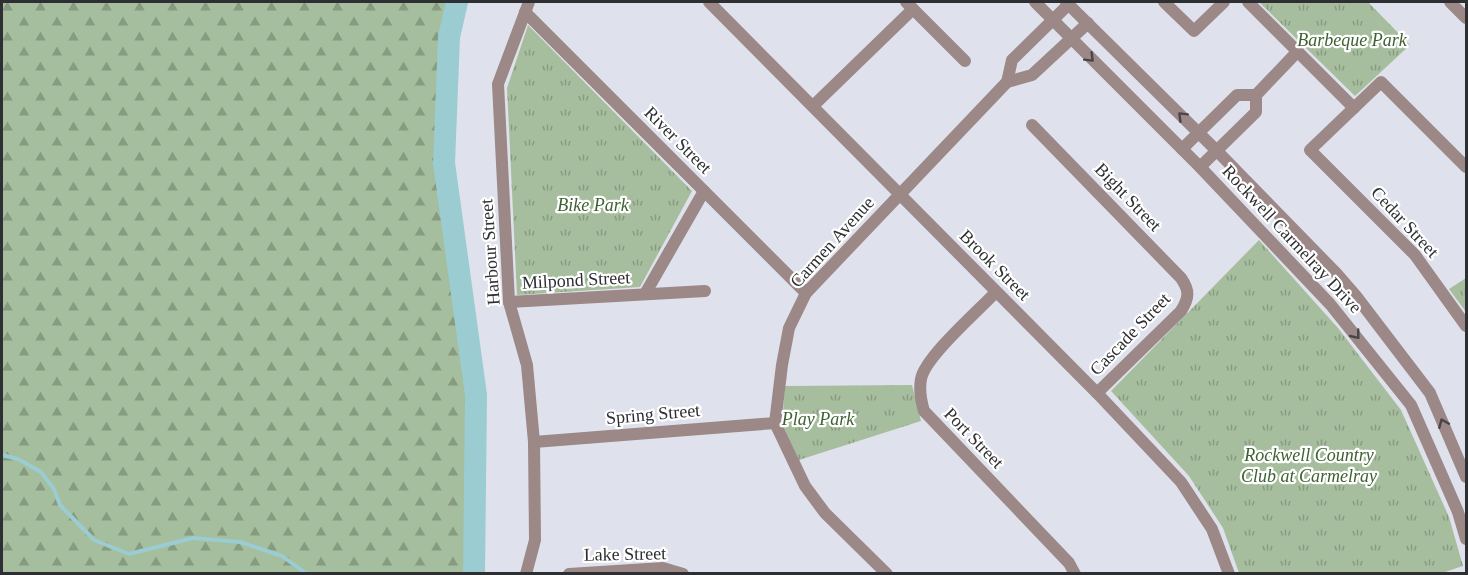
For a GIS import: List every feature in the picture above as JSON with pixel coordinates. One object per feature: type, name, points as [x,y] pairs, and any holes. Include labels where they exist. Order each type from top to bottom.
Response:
[{"type":"street","name":"Brook Street","points":[[709,2],[1097,393],[1181,482],[1212,529],[1230,573]]},
{"type":"street","name":"Rockwell Carmelray Drive","points":[[1035,2],[1310,281],[1411,405],[1462,511],[1467,539]]},
{"type":"street","points":[[1164,2],[1194,31],[1224,2]]},
{"type":"street","points":[[1248,2],[1354,108],[1382,82],[1467,166]]},
{"type":"street","points":[[1450,2],[1467,18]]},
{"type":"street","name":"Rockwell Carmelray Drive","points":[[1068,3],[1336,273],[1430,393],[1467,477]]},
{"type":"street","name":"Carmen Avenue","points":[[1007,82],[1012,60],[1053,21],[1068,3]]},
{"type":"street","points":[[813,106],[909,5],[965,61]]},
{"type":"street","name":"River Street","points":[[527,7],[806,293]]},
{"type":"street","name":"Harbour Street","points":[[526,573],[535,540],[534,442],[527,365],[509,302],[498,84],[527,7]]},
{"type":"street","name":"Carmen Avenue","points":[[775,423],[789,328],[806,293],[1007,82],[1032,75],[1088,23]]},
{"type":"street","points":[[1182,149],[1237,95],[1256,95],[1298,51]]},
{"type":"street","points":[[1200,167],[1257,112],[1256,95]]},
{"type":"street","name":"Cedar Street","points":[[1354,108],[1310,150],[1415,255],[1467,326]]},
{"type":"street","name":"Bight Street","points":[[1032,125],[1181,278],[1188,288],[1188,300]]},
{"type":"street","name":"Milpond Street","points":[[645,294],[704,191]]},
{"type":"street","name":"Milpond Street","points":[[509,302],[705,291]]},
{"type":"street","name":"Port Street","points":[[996,292],[930,360],[921,377],[920,396],[924,411],[1069,563],[1075,573]]},
{"type":"street","name":"Cascade Street","points":[[1097,393],[1181,311],[1188,300]]},
{"type":"street","points":[[775,423],[805,486],[825,513],[886,573]]},
{"type":"street","name":"Spring Street","points":[[534,442],[775,423]]},
{"type":"street","name":"Lake Street","points":[[569,573],[663,568],[682,573]]},
{"type":"green space","points":[[2,2],[457,2],[449,37],[444,163],[476,395],[474,573],[2,573]]},
{"type":"green space","name":"Barbeque Park","points":[[1259,2],[1368,2],[1410,45],[1355,96]]},
{"type":"green space","name":"Bike Park","points":[[528,25],[692,191],[640,287],[517,295],[507,88]]},
{"type":"green space","name":"Rockwell Country Club at Carmelray","points":[[1259,240],[1338,328],[1401,410],[1449,517],[1463,566],[1439,574],[1239,573],[1223,528],[1189,476],[1111,391]]},
{"type":"green space","points":[[1466,278],[1466,312],[1449,289]]},
{"type":"green space","name":"Play Park","points":[[912,385],[921,421],[799,460],[782,424],[785,386]]},
{"type":"waterway","points":[[457,2],[449,37],[444,163],[476,395],[474,574]]},
{"type":"waterway","points":[[2,455],[18,459],[41,472],[54,489],[60,505],[94,540],[129,554],[193,538],[240,542],[282,556],[307,574]]}]
